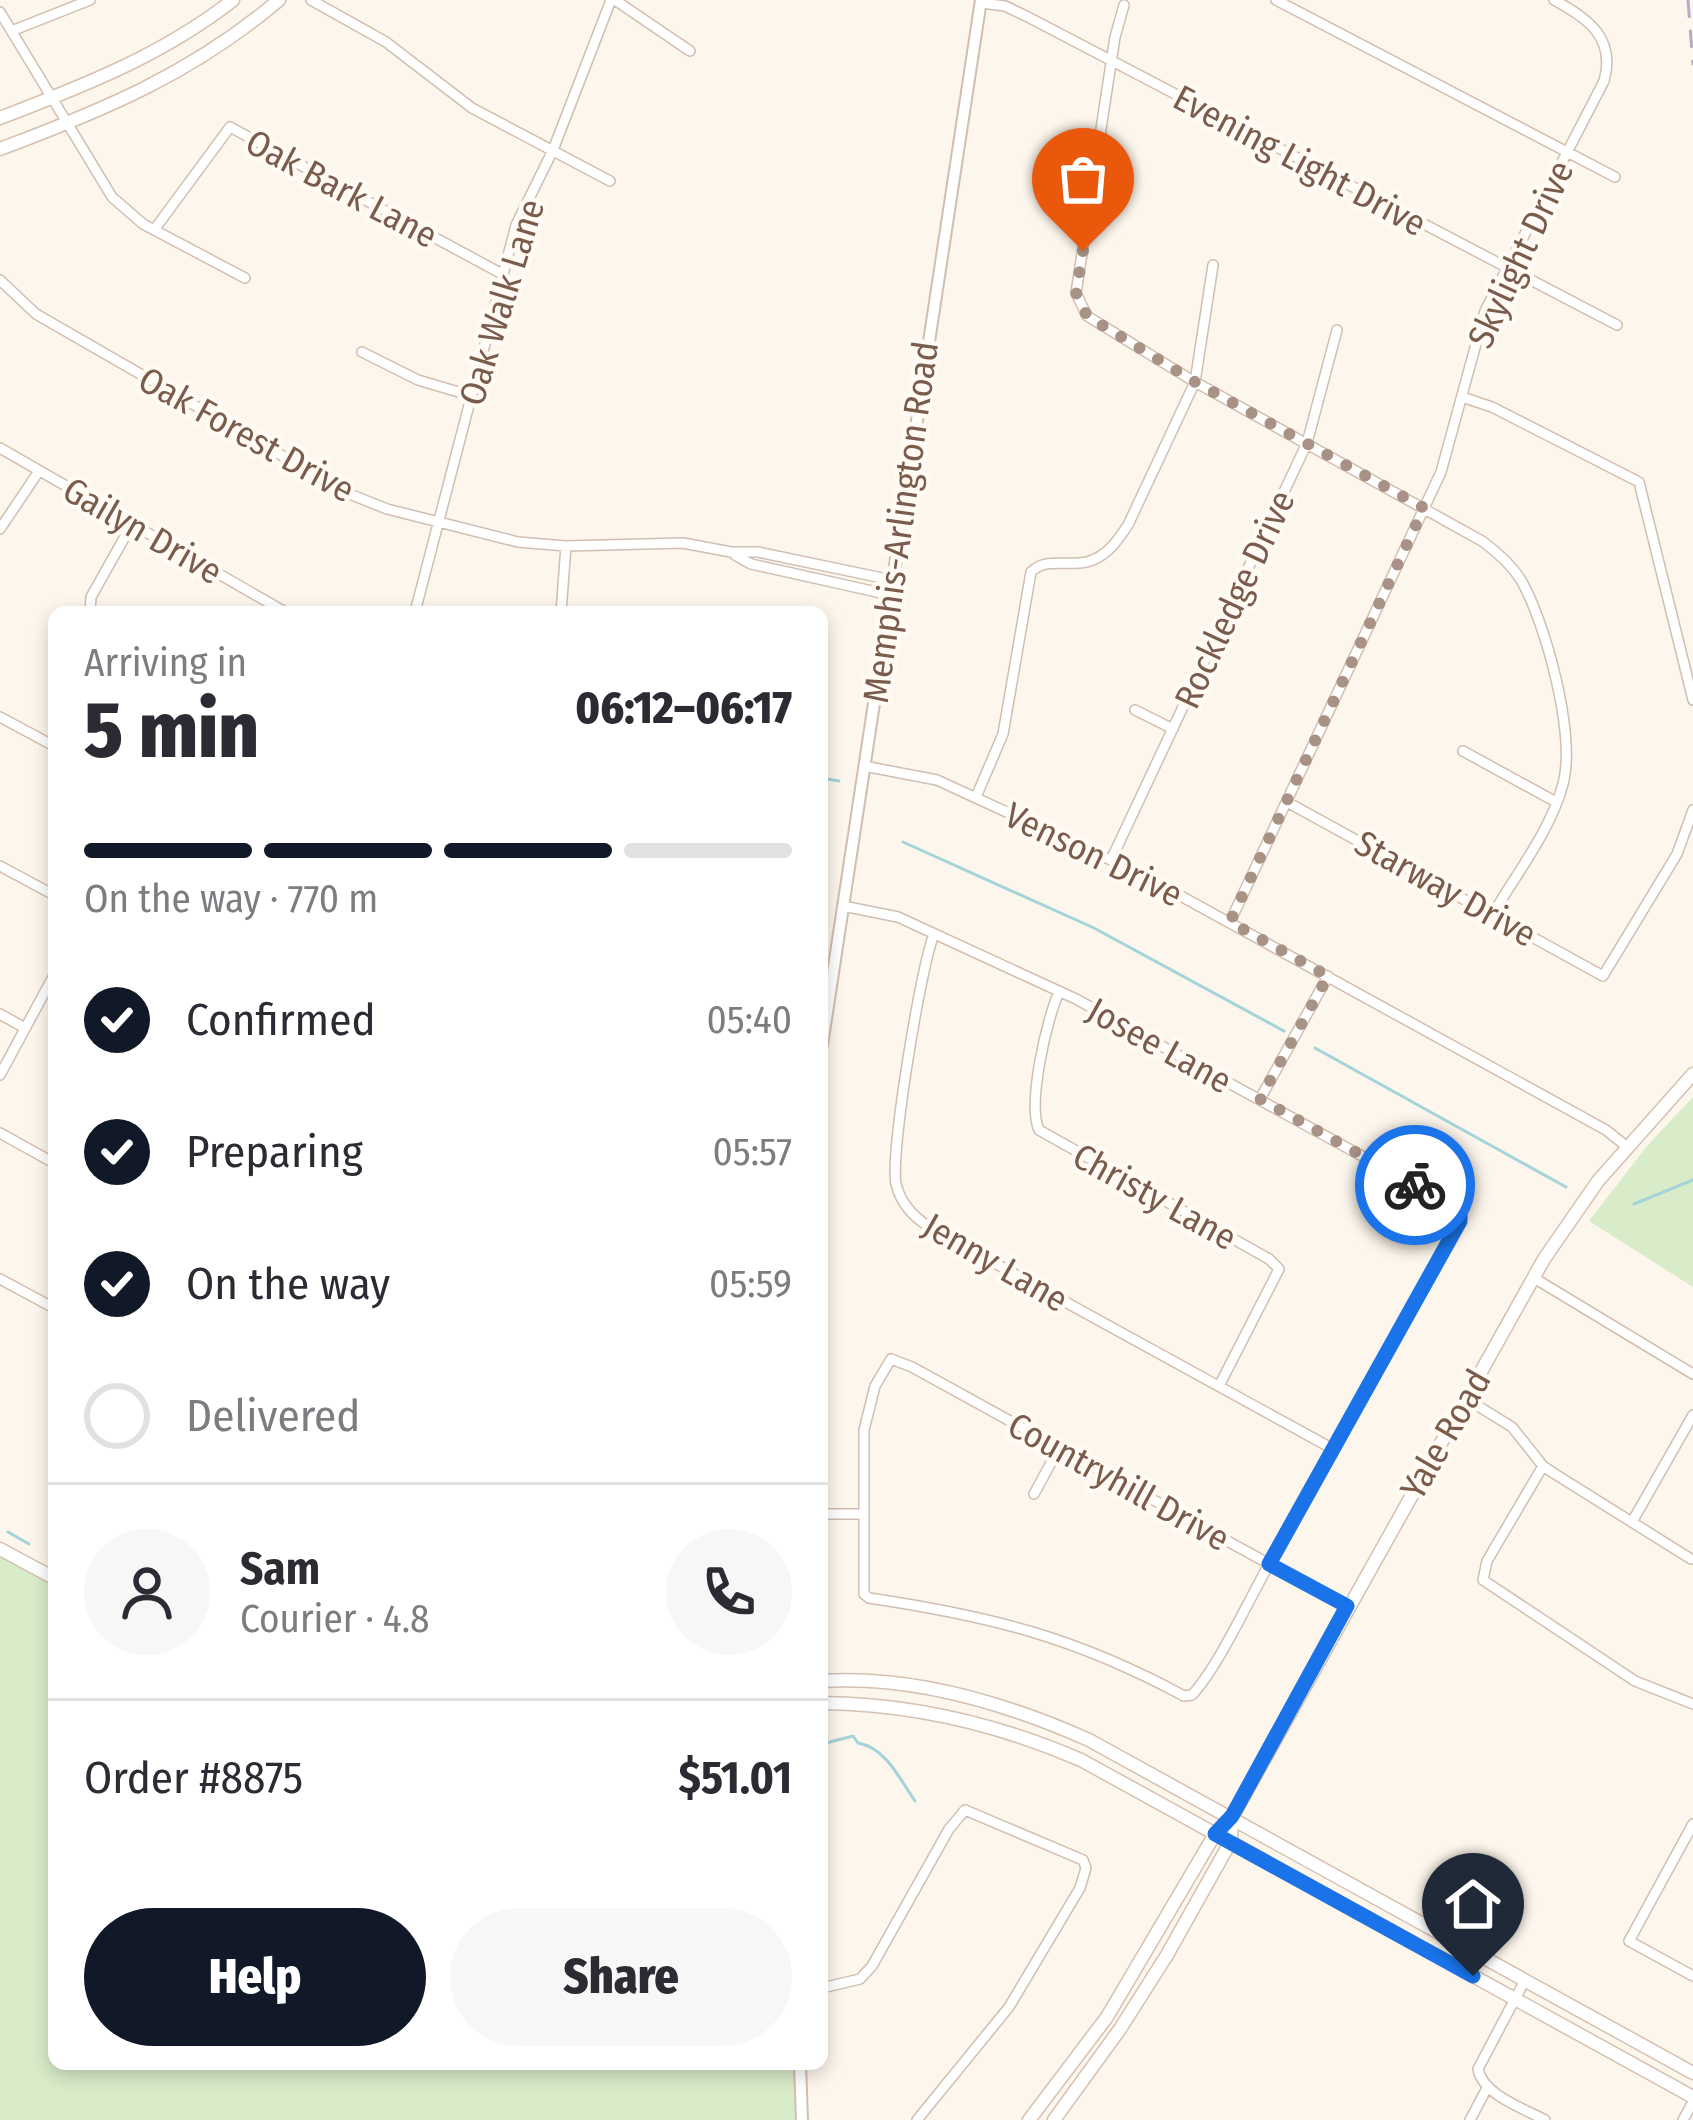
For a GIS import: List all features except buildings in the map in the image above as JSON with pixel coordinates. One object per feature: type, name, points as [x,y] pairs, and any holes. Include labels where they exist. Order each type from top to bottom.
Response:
[{"type":"main road","points":[[0,118],[138,61],[233,0]]},
{"type":"main road","points":[[0,148],[161,83],[278,0]]},
{"type":"main road","name":"Yale Road","points":[[1029,2120],[1107,2017],[1215,1834],[1232,1816],[1534,1278],[1626,1146],[1693,1075]]},
{"type":"main road","points":[[0,1549],[48,1575]]},
{"type":"main road","points":[[828,1682],[895,1685],[1011,1710],[1089,1740],[1693,2073]]},
{"type":"main road","points":[[828,1704],[926,1712],[1004,1731],[1081,1760],[1693,2100]]},
{"type":"main road","points":[[1004,1731],[1011,1710]]},
{"type":"main road","name":"Yale Road","points":[[1054,2120],[1132,2011],[1231,1841],[1232,1816]]},
{"type":"main road","points":[[1388,1929],[1399,1909]]},
{"type":"street","points":[[14,30],[90,0]]},
{"type":"street","points":[[310,0],[386,42],[472,108],[610,181]]},
{"type":"street","points":[[613,0],[690,51]]},
{"type":"street","name":"Oak Walk Lane","points":[[417,606],[516,225],[553,150],[613,0]]},
{"type":"street","points":[[1276,0],[1616,177]]},
{"type":"street","name":"Skylight Drive","points":[[1230,922],[1445,461],[1478,328],[1604,81],[1606,49],[1589,21],[1554,0]]},
{"type":"street","name":"Evening Light Drive","points":[[981,1],[1009,8],[1617,325]]},
{"type":"street","name":"Memphis-Arlington Road","points":[[828,994],[981,1]]},
{"type":"street","points":[[1124,4],[1076,293],[1087,316],[1195,382],[1424,508],[1494,550],[1517,574],[1540,628],[1567,737],[1565,774],[1556,802],[1493,914]]},
{"type":"street","points":[[0,12],[104,188],[154,230],[244,278]]},
{"type":"street","name":"Oak Bark Lane","points":[[154,230],[230,127],[504,275]]},
{"type":"street","points":[[1036,565],[1086,562],[1114,544],[1128,525],[1195,382],[1213,265]]},
{"type":"street","name":"Oak Forest Drive","points":[[0,280],[36,314],[347,494],[518,542],[566,546],[683,543],[758,552],[892,580]]},
{"type":"street","name":"Rockledge Drive","points":[[1112,860],[1307,443],[1337,330]]},
{"type":"street","points":[[362,352],[418,380],[472,396]]},
{"type":"street","points":[[1462,398],[1492,407],[1640,482],[1693,700]]},
{"type":"street","name":"Gailyn Drive","points":[[0,448],[263,606]]},
{"type":"street","points":[[0,529],[39,471]]},
{"type":"street","points":[[90,606],[132,524]]},
{"type":"street","points":[[561,606],[566,546]]},
{"type":"street","name":"Oak Forest Drive","points":[[731,552],[751,564],[890,595]]},
{"type":"street","points":[[1027,555],[1036,565]]},
{"type":"street","points":[[976,797],[1003,734],[1028,580],[1036,565]]},
{"type":"street","points":[[1135,710],[1173,729]]},
{"type":"street","points":[[0,717],[48,743]]},
{"type":"street","points":[[1463,751],[1556,802]]},
{"type":"street","name":"Venson Drive","points":[[864,766],[922,776],[1112,860],[1606,1130],[1626,1146]]},
{"type":"street","name":"Starway Drive","points":[[1287,802],[1603,976],[1672,864],[1693,810]]},
{"type":"street","points":[[0,866],[48,893]]},
{"type":"street","name":"Josee Lane","points":[[843,906],[890,914],[1059,992],[1453,1206],[1461,1216],[1450,1242],[1333,1449]]},
{"type":"street","name":"Jenny Lane","points":[[934,934],[897,1151],[897,1187],[908,1210],[929,1227],[1333,1449]]},
{"type":"street","points":[[1260,1099],[1328,976]]},
{"type":"street","points":[[0,1075],[48,986]]},
{"type":"street","name":"Christy Lane","points":[[1059,992],[1048,1021],[1034,1120],[1039,1130],[1268,1258],[1279,1269],[1219,1387]]},
{"type":"street","points":[[0,1015],[25,1028]]},
{"type":"street","points":[[0,1133],[48,1159]]},
{"type":"street","points":[[1534,1278],[1693,1374]]},
{"type":"street","points":[[0,1279],[48,1305]]},
{"type":"street","name":"Countryhill Drive","points":[[863,1514],[865,1421],[875,1386],[891,1358],[1347,1606]]},
{"type":"street","points":[[1466,1398],[1512,1427],[1543,1466],[1690,1559]]},
{"type":"street","points":[[1632,1522],[1693,1415]]},
{"type":"street","points":[[1034,1494],[1059,1448]]},
{"type":"street","points":[[828,1514],[863,1514],[864,1594],[1020,1625],[1096,1652],[1190,1696],[1333,1449]]},
{"type":"street","points":[[1543,1466],[1487,1562],[1483,1580],[1635,1681],[1693,1704]]},
{"type":"street","points":[[828,1987],[860,1979],[872,1966],[949,1829],[965,1810],[1075,1854],[1086,1868],[1076,1894],[1009,2008],[917,2120]]},
{"type":"street","points":[[1693,1824],[1629,1941],[1693,1976]]},
{"type":"street","points":[[1525,1980],[1478,2069],[1479,2078],[1487,2088],[1545,2120]]},
{"type":"street","points":[[800,2070],[802,2120]]},
{"type":"street","points":[[1470,2120],[1487,2088]]},
{"type":"street","points":[[1683,2120],[1693,2100]]},
{"type":"green space","points":[[1693,1097],[1693,1287],[1589,1221],[1647,1146]]},
{"type":"green space","points":[[0,1544],[48,1571],[48,2070],[799,2070],[801,2120],[0,2120]]},
{"type":"waterway","points":[[828,779],[839,781]]},
{"type":"waterway","points":[[903,842],[1094,928],[1284,1031]]},
{"type":"waterway","points":[[1315,1048],[1566,1187]]},
{"type":"waterway","points":[[1634,1204],[1693,1180]]},
{"type":"waterway","points":[[8,1532],[29,1544]]},
{"type":"waterway","points":[[828,1742],[853,1736],[876,1751],[915,1801]]},
{"type":"railway","points":[[1688,0],[1693,65]]},
{"type":"way so far","points":[[1083,251],[1076,293],[1087,316],[1195,382],[1424,508],[1230,922],[1328,976],[1260,1099],[1415,1185]]},
{"type":"route","points":[[1415,1185],[1453,1206],[1460,1212],[1460,1221],[1269,1564],[1347,1606],[1232,1816],[1215,1834],[1473,1976]]}]
